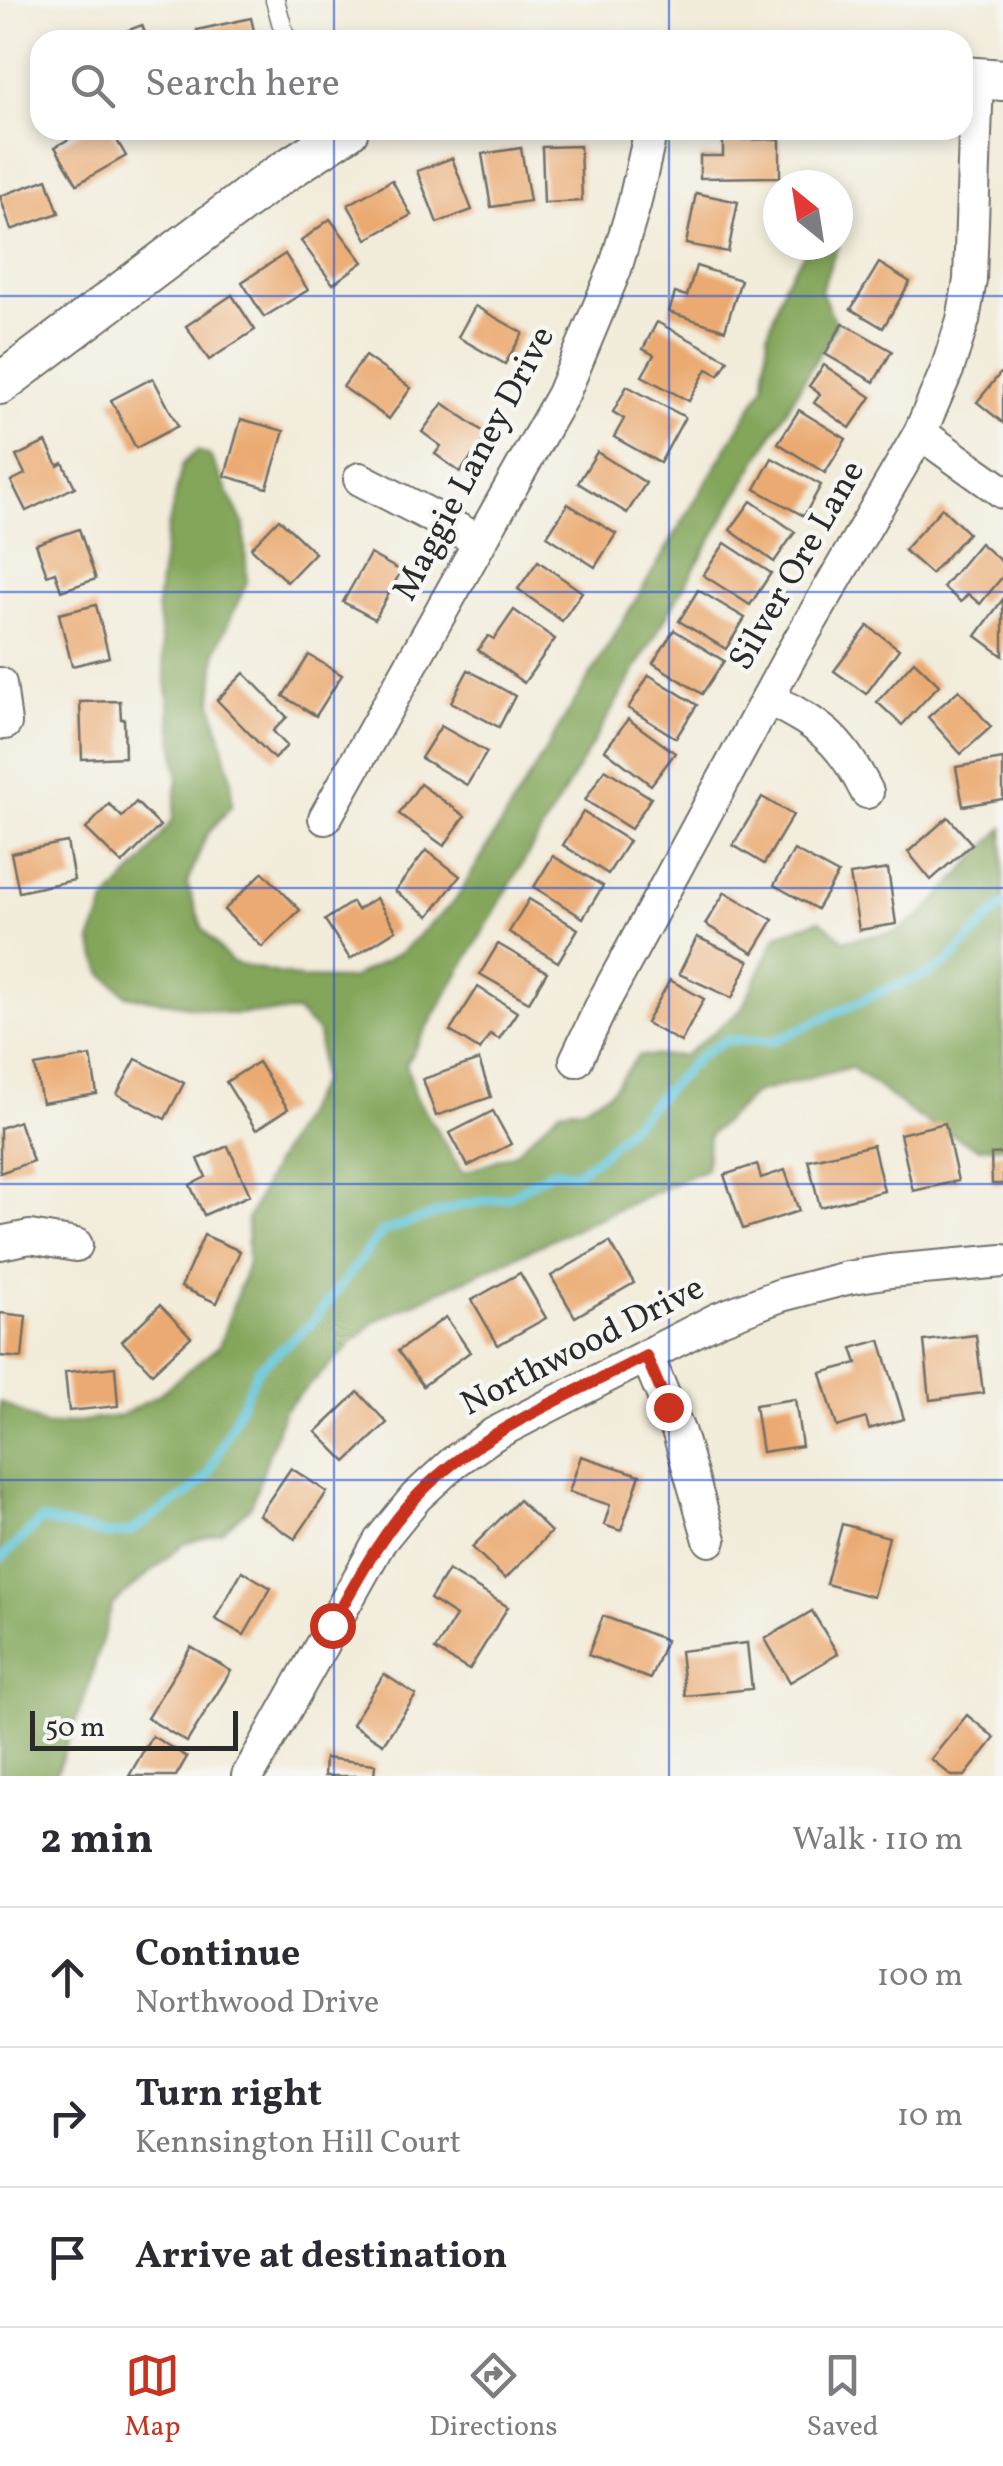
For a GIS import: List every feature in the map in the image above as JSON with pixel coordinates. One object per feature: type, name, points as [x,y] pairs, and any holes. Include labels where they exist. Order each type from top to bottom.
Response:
[{"type":"street","name":"Silver Ore Lane","points":[[576,1060],[768,698],[920,434],[947,370],[970,280],[981,78]]},
{"type":"street","points":[[0,384],[324,140]]},
{"type":"street","name":"Maggie Laney Drive","points":[[325,818],[563,394],[616,269],[648,140]]},
{"type":"street","points":[[920,434],[1003,492]]},
{"type":"street","points":[[360,479],[480,541]]},
{"type":"street","points":[[0,684],[5,723]]},
{"type":"street","points":[[768,698],[829,735],[850,760],[867,792]]},
{"type":"street","points":[[0,1243],[30,1237],[76,1245]]},
{"type":"street","name":"Northwood Drive","points":[[248,1776],[380,1541],[416,1498],[454,1462],[494,1434],[718,1320],[781,1295],[890,1271],[1003,1262]]},
{"type":"street","points":[[646,1356],[679,1433],[710,1540]]},
{"type":"lane","points":[[276,0],[284,30]]},
{"type":"green space","points":[[800,260],[832,260],[821,290],[836,325],[406,1064],[416,1097],[463,1173],[515,1153],[560,1110],[583,1107],[611,1091],[638,1056],[685,1055],[741,1010],[777,935],[820,920],[844,940],[896,932],[924,913],[1003,828],[1003,1146],[978,1148],[922,1120],[851,1067],[755,1093],[709,1135],[706,1169],[375,1321],[284,1410],[251,1506],[222,1532],[183,1544],[112,1605],[86,1694],[55,1776],[0,1776],[0,1402],[47,1426],[120,1416],[158,1395],[219,1346],[248,1263],[247,1221],[321,1081],[319,1033],[297,1012],[232,1014],[126,995],[102,973],[91,941],[106,902],[145,859],[173,819],[178,778],[157,606],[165,542],[182,465],[197,451],[210,456],[244,525],[247,582],[216,650],[212,702],[231,778],[232,805],[206,836],[187,884],[203,929],[231,962],[300,978],[350,979],[401,952],[455,901],[764,386],[768,333],[785,282]]},
{"type":"building","points":[[251,18],[254,30],[197,30]]},
{"type":"building","points":[[67,140],[117,140],[126,156],[77,184],[55,147]]},
{"type":"building","points":[[723,140],[780,140],[780,170],[763,170],[763,177],[700,178],[700,156],[723,156]]},
{"type":"building","points":[[580,146],[582,201],[544,203],[542,147]]},
{"type":"building","points":[[521,148],[530,201],[491,207],[482,154]]},
{"type":"building","points":[[452,158],[472,210],[437,223],[417,171]]},
{"type":"building","points":[[47,179],[59,213],[11,230],[0,196]]},
{"type":"building","points":[[392,180],[411,215],[367,239],[348,205]]},
{"type":"building","points":[[696,193],[738,202],[728,252],[686,244]]},
{"type":"building","points":[[330,219],[363,262],[333,284],[301,241]]},
{"type":"building","points":[[285,254],[308,290],[264,317],[242,282]]},
{"type":"building","points":[[879,263],[910,282],[883,328],[851,309]]},
{"type":"building","points":[[696,266],[741,280],[725,330],[669,312],[675,293],[687,296]]},
{"type":"building","points":[[232,295],[255,330],[209,360],[186,326]]},
{"type":"building","points":[[475,306],[523,333],[505,364],[458,337]]},
{"type":"building","points":[[657,322],[728,360],[719,375],[707,369],[689,401],[642,376],[654,355],[643,349]]},
{"type":"building","points":[[843,323],[892,351],[874,382],[825,354]]},
{"type":"building","points":[[365,356],[411,388],[389,419],[343,387]]},
{"type":"building","points":[[824,365],[871,397],[850,428],[814,403],[820,394],[809,386]]},
{"type":"building","points":[[1003,370],[1003,423],[977,402]]},
{"type":"building","points":[[153,378],[178,426],[136,448],[111,400]]},
{"type":"building","points":[[627,386],[685,417],[660,463],[614,437],[624,419],[613,412]]},
{"type":"building","points":[[443,403],[488,435],[460,472],[435,454],[441,446],[422,432]]},
{"type":"building","points":[[799,410],[846,439],[825,473],[778,443]]},
{"type":"building","points":[[241,419],[284,431],[267,488],[225,476]]},
{"type":"building","points":[[46,442],[75,487],[26,511],[11,481],[25,474],[16,456]]},
{"type":"building","points":[[597,452],[646,483],[627,513],[578,483]]},
{"type":"building","points":[[772,458],[821,485],[804,516],[755,489]]},
{"type":"building","points":[[751,501],[795,532],[774,562],[730,530]]},
{"type":"building","points":[[568,504],[616,534],[595,567],[547,536]]},
{"type":"building","points":[[942,508],[968,533],[931,574],[904,550]]},
{"type":"building","points":[[279,519],[315,553],[287,582],[251,548]]},
{"type":"building","points":[[79,529],[96,579],[61,591],[55,572],[47,575],[36,544]]},
{"type":"building","points":[[725,543],[771,573],[750,605],[703,575]]},
{"type":"building","points":[[980,543],[1003,563],[1003,576],[980,604],[968,594],[961,602],[943,587]]},
{"type":"building","points":[[370,554],[401,571],[375,619],[343,602]]},
{"type":"building","points":[[538,561],[582,592],[562,621],[518,589]]},
{"type":"building","points":[[698,590],[745,618],[726,649],[679,621]]},
{"type":"building","points":[[1003,599],[1003,656],[976,636]]},
{"type":"building","points":[[96,605],[109,657],[72,666],[59,614]]},
{"type":"building","points":[[514,610],[555,639],[524,683],[478,650],[488,636],[494,639]]},
{"type":"building","points":[[868,626],[899,649],[866,694],[834,671]]},
{"type":"building","points":[[674,630],[724,661],[702,694],[653,663]]},
{"type":"building","points":[[309,655],[342,675],[316,716],[283,696]]},
{"type":"building","points":[[914,661],[939,685],[902,725],[877,702]]},
{"type":"building","points":[[468,670],[515,696],[499,727],[451,702]]},
{"type":"building","points":[[244,673],[287,717],[273,731],[287,746],[274,759],[217,700]]},
{"type":"building","points":[[649,675],[697,705],[676,738],[628,708]]},
{"type":"building","points":[[959,690],[991,727],[961,754],[928,717]]},
{"type":"building","points":[[120,701],[125,757],[82,759],[80,702]]},
{"type":"building","points":[[628,719],[675,753],[651,785],[605,750]]},
{"type":"building","points":[[441,726],[487,752],[467,785],[421,758]]},
{"type":"building","points":[[1003,759],[1003,799],[963,806],[956,767]]},
{"type":"building","points":[[605,769],[651,798],[631,829],[585,800]]},
{"type":"building","points":[[420,784],[465,816],[444,846],[399,814]]},
{"type":"building","points":[[762,797],[793,815],[764,864],[733,845]]},
{"type":"building","points":[[136,802],[160,826],[122,864],[86,829],[109,804],[122,817]]},
{"type":"building","points":[[583,812],[629,841],[608,874],[563,845]]},
{"type":"building","points":[[948,817],[972,844],[931,880],[908,852]]},
{"type":"building","points":[[67,842],[74,880],[19,892],[11,853]]},
{"type":"building","points":[[426,850],[460,876],[429,916],[395,891]]},
{"type":"building","points":[[794,850],[838,874],[817,909],[774,885]]},
{"type":"building","points":[[553,856],[603,886],[583,918],[534,887]]},
{"type":"building","points":[[888,869],[896,924],[859,930],[850,875]]},
{"type":"building","points":[[263,872],[300,910],[262,947],[224,910]]},
{"type":"building","points":[[725,892],[773,920],[753,953],[705,924]]},
{"type":"building","points":[[376,898],[396,930],[350,959],[325,920],[352,902],[357,910]]},
{"type":"building","points":[[529,899],[578,929],[558,962],[509,932]]},
{"type":"building","points":[[697,937],[749,961],[732,998],[679,974]]},
{"type":"building","points":[[498,944],[547,972],[529,1002],[480,974]]},
{"type":"building","points":[[670,980],[704,999],[681,1042],[646,1023]]},
{"type":"building","points":[[478,987],[517,1012],[499,1039],[490,1034],[480,1050],[450,1031]]},
{"type":"building","points":[[91,1056],[97,1094],[42,1103],[35,1066]]},
{"type":"building","points":[[136,1059],[184,1083],[165,1119],[117,1094]]},
{"type":"building","points":[[479,1060],[491,1097],[436,1116],[423,1079]]},
{"type":"building","points":[[258,1062],[288,1109],[256,1130],[226,1082]]},
{"type":"building","points":[[493,1111],[511,1144],[468,1166],[450,1133]]},
{"type":"building","points":[[19,1121],[33,1161],[0,1173],[0,1128]]},
{"type":"building","points":[[945,1123],[958,1181],[913,1191],[900,1134]]},
{"type":"building","points":[[873,1145],[884,1191],[820,1207],[808,1160]]},
{"type":"building","points":[[228,1146],[250,1195],[204,1215],[190,1185],[206,1177],[198,1159]]},
{"type":"building","points":[[1003,1153],[1003,1184],[992,1184],[991,1154]]},
{"type":"building","points":[[757,1164],[761,1178],[785,1170],[799,1211],[743,1229],[724,1175]]},
{"type":"building","points":[[204,1235],[240,1251],[217,1303],[181,1287]]},
{"type":"building","points":[[610,1242],[634,1283],[575,1317],[551,1276]]},
{"type":"building","points":[[520,1273],[546,1318],[498,1345],[472,1300]]},
{"type":"building","points":[[160,1305],[191,1337],[152,1373],[122,1341]]},
{"type":"building","points":[[0,1313],[26,1316],[22,1358],[0,1356]]},
{"type":"building","points":[[446,1317],[470,1352],[423,1386],[398,1351]]},
{"type":"building","points":[[976,1335],[983,1393],[930,1400],[924,1341]]},
{"type":"building","points":[[880,1340],[904,1419],[869,1429],[866,1418],[837,1427],[821,1373],[857,1363],[852,1348]]},
{"type":"building","points":[[115,1367],[118,1406],[69,1411],[65,1372]]},
{"type":"building","points":[[358,1392],[387,1423],[346,1462],[316,1432]]},
{"type":"building","points":[[795,1399],[802,1446],[762,1452],[755,1405]]},
{"type":"building","points":[[581,1456],[640,1475],[621,1531],[604,1525],[610,1505],[569,1492]]},
{"type":"building","points":[[291,1468],[327,1492],[295,1539],[259,1515]]},
{"type":"building","points":[[519,1500],[551,1532],[505,1579],[472,1547]]},
{"type":"building","points":[[842,1524],[889,1537],[873,1597],[826,1584]]},
{"type":"building","points":[[448,1570],[508,1607],[469,1670],[435,1650],[456,1616],[430,1599]]},
{"type":"building","points":[[242,1571],[271,1588],[244,1635],[215,1619]]},
{"type":"building","points":[[812,1611],[838,1654],[790,1682],[765,1639]]},
{"type":"building","points":[[603,1616],[666,1640],[650,1679],[588,1655]]},
{"type":"building","points":[[747,1643],[752,1689],[685,1696],[680,1651]]},
{"type":"building","points":[[191,1647],[231,1671],[187,1742],[147,1718]]},
{"type":"building","points":[[384,1674],[416,1695],[383,1744],[352,1724]]},
{"type":"building","points":[[967,1715],[995,1738],[965,1776],[952,1776],[931,1759]]},
{"type":"building","points":[[152,1736],[187,1757],[176,1776],[129,1776]]},
{"type":"building","points":[[325,1758],[375,1764],[374,1776],[324,1776]]},
{"type":"waterway","points":[[0,1560],[41,1520],[108,1535],[130,1532],[191,1492],[208,1475],[258,1369],[312,1323],[382,1232],[463,1205],[509,1197],[552,1171],[576,1173],[601,1155],[700,1056],[726,1040],[774,1041],[927,975],[947,963],[1003,905]]},
{"type":"route","points":[[332,1625],[380,1541],[416,1498],[454,1462],[494,1434],[646,1356],[668,1407]]}]
